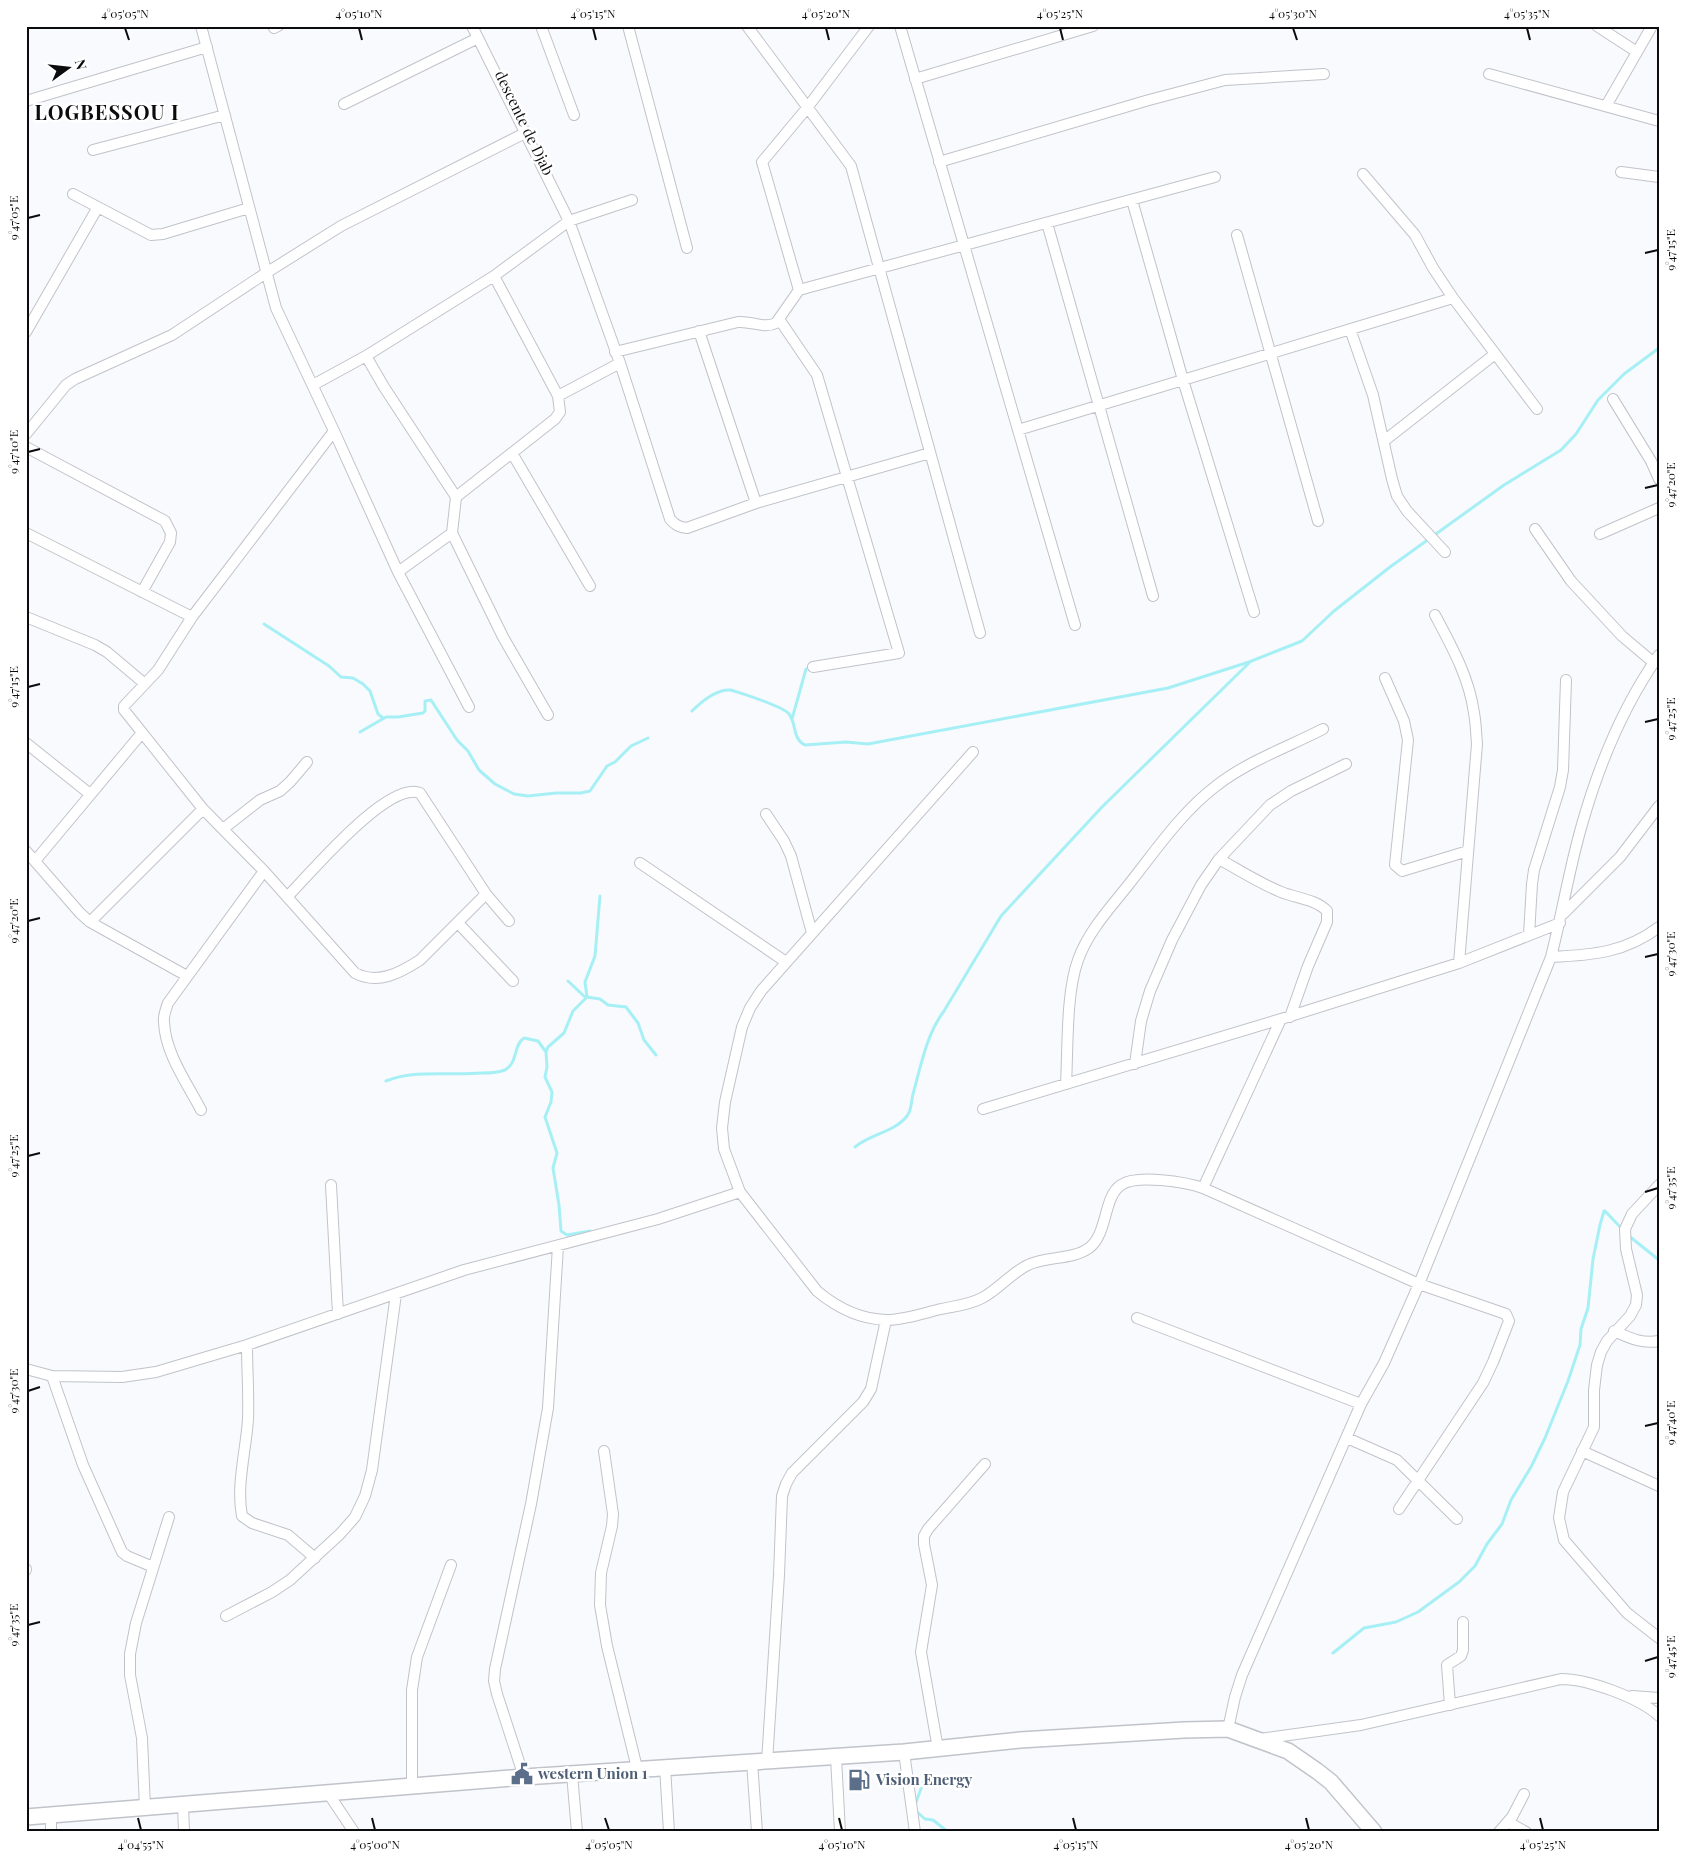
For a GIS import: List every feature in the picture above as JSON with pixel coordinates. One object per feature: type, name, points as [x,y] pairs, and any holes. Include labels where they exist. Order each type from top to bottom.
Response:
[{"type":"main road","points":[[26,1818],[637,1768],[836,1757],[1020,1740],[1176,1730],[1228,1729],[1288,1751],[1331,1782],[1374,1832]]},
{"type":"street","points":[[201,26],[276,308],[398,572],[469,707]]},
{"type":"street","points":[[472,26],[570,221],[620,363],[670,518],[675,524],[681,528],[687,528],[756,503],[930,453]]},
{"type":"street","name":"descente de Djab","points":[[477,26],[528,128],[570,221]]},
{"type":"street","points":[[541,26],[574,115]]},
{"type":"street","points":[[628,26],[687,248]]},
{"type":"street","points":[[747,26],[806,108],[851,166],[980,633]]},
{"type":"street","points":[[799,290],[762,162],[806,108],[868,26]]},
{"type":"street","points":[[900,26],[1074,624]]},
{"type":"street","points":[[1597,26],[1638,52]]},
{"type":"street","points":[[1606,106],[1652,26]]},
{"type":"street","points":[[915,79],[1090,27]]},
{"type":"street","points":[[344,104],[478,38]]},
{"type":"street","points":[[26,100],[207,47]]},
{"type":"street","points":[[939,162],[1149,100],[1226,80],[1324,74]]},
{"type":"street","points":[[1489,74],[1659,121]]},
{"type":"street","points":[[93,150],[225,115]]},
{"type":"street","points":[[26,434],[66,385],[75,379],[172,335],[341,226],[525,133]]},
{"type":"street","points":[[1621,172],[1659,177]]},
{"type":"street","points":[[1363,174],[1415,235],[1433,268],[1453,298],[1537,409]]},
{"type":"street","points":[[615,352],[746,322],[770,326],[776,324],[799,290],[1215,177]]},
{"type":"street","points":[[73,194],[152,234],[163,234],[249,208]]},
{"type":"street","points":[[313,385],[366,356],[494,276],[570,221],[632,200]]},
{"type":"street","points":[[1132,200],[1183,380],[1254,612]]},
{"type":"street","points":[[26,332],[98,207]]},
{"type":"street","points":[[1047,223],[1153,596]]},
{"type":"street","points":[[1237,235],[1318,521]]},
{"type":"street","points":[[456,497],[555,419],[560,412],[558,396],[494,276]]},
{"type":"street","points":[[1018,430],[1453,298]]},
{"type":"street","points":[[780,319],[817,375],[899,653],[813,667]]},
{"type":"street","points":[[1350,329],[1374,395],[1397,496],[1407,511],[1444,552]]},
{"type":"street","points":[[700,331],[756,503]]},
{"type":"street","points":[[1384,440],[1495,354]]},
{"type":"street","points":[[366,356],[384,387],[456,497],[452,533],[503,637],[548,715]]},
{"type":"street","points":[[558,396],[620,363]]},
{"type":"street","points":[[1613,399],[1651,461],[1659,479]]},
{"type":"street","points":[[334,430],[192,617],[158,670],[124,706],[124,710],[141,734],[203,809],[264,871],[355,973],[364,978],[387,977],[410,967],[420,960],[486,894]]},
{"type":"street","points":[[26,448],[165,521],[171,533],[170,542],[142,592]]},
{"type":"street","points":[[512,453],[590,586]]},
{"type":"street","points":[[1600,534],[1659,508]]},
{"type":"street","points":[[1228,1729],[1242,1675],[1362,1404],[1384,1363],[1419,1284],[1551,957],[1581,828],[1595,785],[1629,701],[1656,659],[1622,636],[1571,581],[1535,529]]},
{"type":"street","points":[[26,533],[192,617]]},
{"type":"street","points":[[398,572],[452,533]]},
{"type":"street","points":[[1435,615],[1468,684],[1474,713],[1477,744],[1459,963]]},
{"type":"street","points":[[26,616],[95,645],[107,652],[145,684]]},
{"type":"street","points":[[1385,678],[1404,721],[1408,740],[1395,865],[1402,871],[1468,851]]},
{"type":"street","points":[[1529,935],[1534,870],[1560,787],[1563,770],[1566,680]]},
{"type":"street","points":[[1066,1084],[1071,990],[1078,961],[1089,936],[1110,906],[1169,833],[1215,786],[1236,772],[1323,729]]},
{"type":"street","points":[[34,861],[141,734]]},
{"type":"street","points":[[26,743],[90,794]]},
{"type":"street","points":[[973,752],[786,962],[761,991],[750,1008],[742,1028],[725,1102],[722,1128],[724,1149],[740,1192],[817,1291],[830,1302],[844,1310],[886,1320],[972,1303],[984,1298],[1025,1266],[1038,1261],[1080,1253],[1090,1247],[1098,1238],[1114,1192],[1122,1184],[1170,1180],[1203,1188],[1419,1284],[1506,1314],[1509,1321],[1483,1383],[1399,1509]]},
{"type":"street","points":[[223,829],[260,800],[280,791],[307,762]]},
{"type":"street","points":[[1135,1064],[1141,1021],[1150,991],[1172,940],[1201,885],[1219,859],[1270,805],[1290,791],[1346,764]]},
{"type":"street","points":[[288,897],[359,822],[389,801],[407,791],[414,790],[420,793],[486,894],[509,921]]},
{"type":"street","points":[[983,1109],[1286,1018],[1459,963],[1529,935],[1561,919],[1620,857],[1659,806]]},
{"type":"street","points":[[90,922],[203,809]]},
{"type":"street","points":[[766,814],[784,841],[791,856],[812,933]]},
{"type":"street","points":[[26,851],[90,922],[187,976]]},
{"type":"street","points":[[1203,1188],[1286,1018],[1327,922],[1327,910],[1322,905],[1281,892],[1219,859]]},
{"type":"street","points":[[640,863],[786,962]]},
{"type":"street","points":[[201,1110],[172,1055],[163,1020],[168,1003],[264,871]]},
{"type":"street","points":[[458,923],[514,981]]},
{"type":"street","points":[[1551,957],[1596,954],[1613,950],[1630,945],[1659,927]]},
{"type":"street","points":[[331,1185],[338,1314]]},
{"type":"street","points":[[1659,1185],[1632,1214],[1625,1229],[1626,1249],[1637,1295],[1636,1305],[1630,1316],[1614,1331],[1607,1341],[1597,1365],[1594,1390],[1594,1427],[1563,1492],[1559,1518],[1564,1540],[1627,1613],[1659,1638]]},
{"type":"street","points":[[26,1369],[52,1376],[122,1377],[156,1372],[247,1345],[464,1270],[658,1218],[740,1192]]},
{"type":"street","points":[[524,1777],[496,1694],[494,1682],[498,1654],[531,1504],[548,1408],[558,1246]]},
{"type":"street","points":[[226,1616],[272,1592],[290,1580],[340,1534],[355,1516],[365,1496],[372,1470],[396,1294]]},
{"type":"street","points":[[1137,1318],[1362,1404]]},
{"type":"street","points":[[757,1832],[760,1762],[779,1575],[782,1496],[792,1473],[863,1402],[871,1389],[886,1320]]},
{"type":"street","points":[[1614,1331],[1637,1342],[1659,1341]]},
{"type":"street","points":[[247,1345],[248,1419],[242,1472],[240,1507],[242,1516],[252,1523],[288,1535],[315,1558]]},
{"type":"street","points":[[52,1376],[83,1465],[122,1552],[153,1567]]},
{"type":"street","points":[[1347,1438],[1397,1460],[1457,1519]]},
{"type":"street","points":[[604,1451],[613,1514],[601,1573],[600,1605],[607,1646],[637,1768]]},
{"type":"street","points":[[1582,1451],[1659,1486]]},
{"type":"street","points":[[938,1749],[921,1652],[932,1585],[924,1536],[985,1464]]},
{"type":"street","points":[[145,1808],[142,1738],[129,1663],[136,1623],[169,1517]]},
{"type":"street","points":[[412,1786],[412,1690],[416,1657],[451,1565]]},
{"type":"street","points":[[1450,1705],[1447,1665],[1460,1656],[1463,1650],[1463,1622]]},
{"type":"street","points":[[1257,1740],[1361,1726],[1562,1679],[1582,1680],[1622,1695],[1649,1707],[1659,1716]]},
{"type":"street","points":[[1622,1695],[1659,1698]]},
{"type":"street","points":[[904,1752],[915,1832]]},
{"type":"street","points":[[836,1757],[840,1832]]},
{"type":"street","points":[[666,1767],[669,1832]]},
{"type":"street","points":[[572,1774],[577,1832]]},
{"type":"street","points":[[328,1793],[354,1832]]},
{"type":"street","points":[[1499,1832],[1508,1822],[1524,1794]]},
{"type":"street","points":[[183,1804],[184,1832]]},
{"type":"street","points":[[51,1816],[51,1832]]},
{"type":"street","points":[[1508,1822],[1526,1832]]},
{"type":"waterway","points":[[692,711],[720,691],[731,690],[762,700],[785,711],[791,718],[798,739],[805,745],[846,742],[868,744],[1168,688],[1249,662],[1302,641],[1334,611],[1390,567],[1504,485],[1561,450],[1576,434],[1598,400],[1624,374],[1659,348]]},
{"type":"waterway","points":[[264,624],[329,666],[341,677],[353,678],[363,684],[370,691],[378,714],[383,718]]},
{"type":"waterway","points":[[855,1147],[896,1126],[909,1114],[928,1040],[938,1020],[1001,916],[1102,807],[1249,663]]},
{"type":"waterway","points":[[792,719],[806,669]]},
{"type":"waterway","points":[[360,732],[386,717],[423,713],[425,711],[425,701],[431,700],[457,740],[468,751],[479,770],[495,784],[514,794],[528,796],[590,791],[607,766],[615,762],[631,746],[648,738]]},
{"type":"waterway","points":[[600,896],[595,956],[585,982],[587,997],[600,999],[608,1005],[626,1007],[638,1023],[644,1040],[656,1055]]},
{"type":"waterway","points":[[568,981],[586,998],[573,1011],[564,1033],[548,1047],[546,1052],[547,1067],[545,1077],[552,1092],[551,1102],[545,1117],[557,1153],[553,1168],[561,1231],[567,1235],[590,1231]]},
{"type":"waterway","points":[[386,1081],[409,1075],[470,1074],[502,1071],[512,1063],[518,1045],[524,1038],[538,1041],[546,1052]]},
{"type":"waterway","points":[[1333,1653],[1364,1628],[1396,1622],[1418,1612],[1459,1582],[1475,1566],[1487,1544],[1502,1524],[1511,1500],[1531,1467],[1545,1438],[1580,1345],[1581,1329],[1588,1308],[1593,1259],[1604,1211]]},
{"type":"waterway","points":[[1605,1211],[1623,1230]]},
{"type":"waterway","points":[[1629,1236],[1659,1260]]},
{"type":"waterway","points":[[915,1805],[926,1775]]},
{"type":"waterway","points":[[916,1811],[925,1819],[933,1820],[948,1832]]},
{"type":"place","name":"western Union 1","points":[[522,1774]]},
{"type":"place","name":"Vision Energy","points":[[859,1780]]},
{"type":"district","name":"LOGBESSOU I","points":[[107,113]]}]
